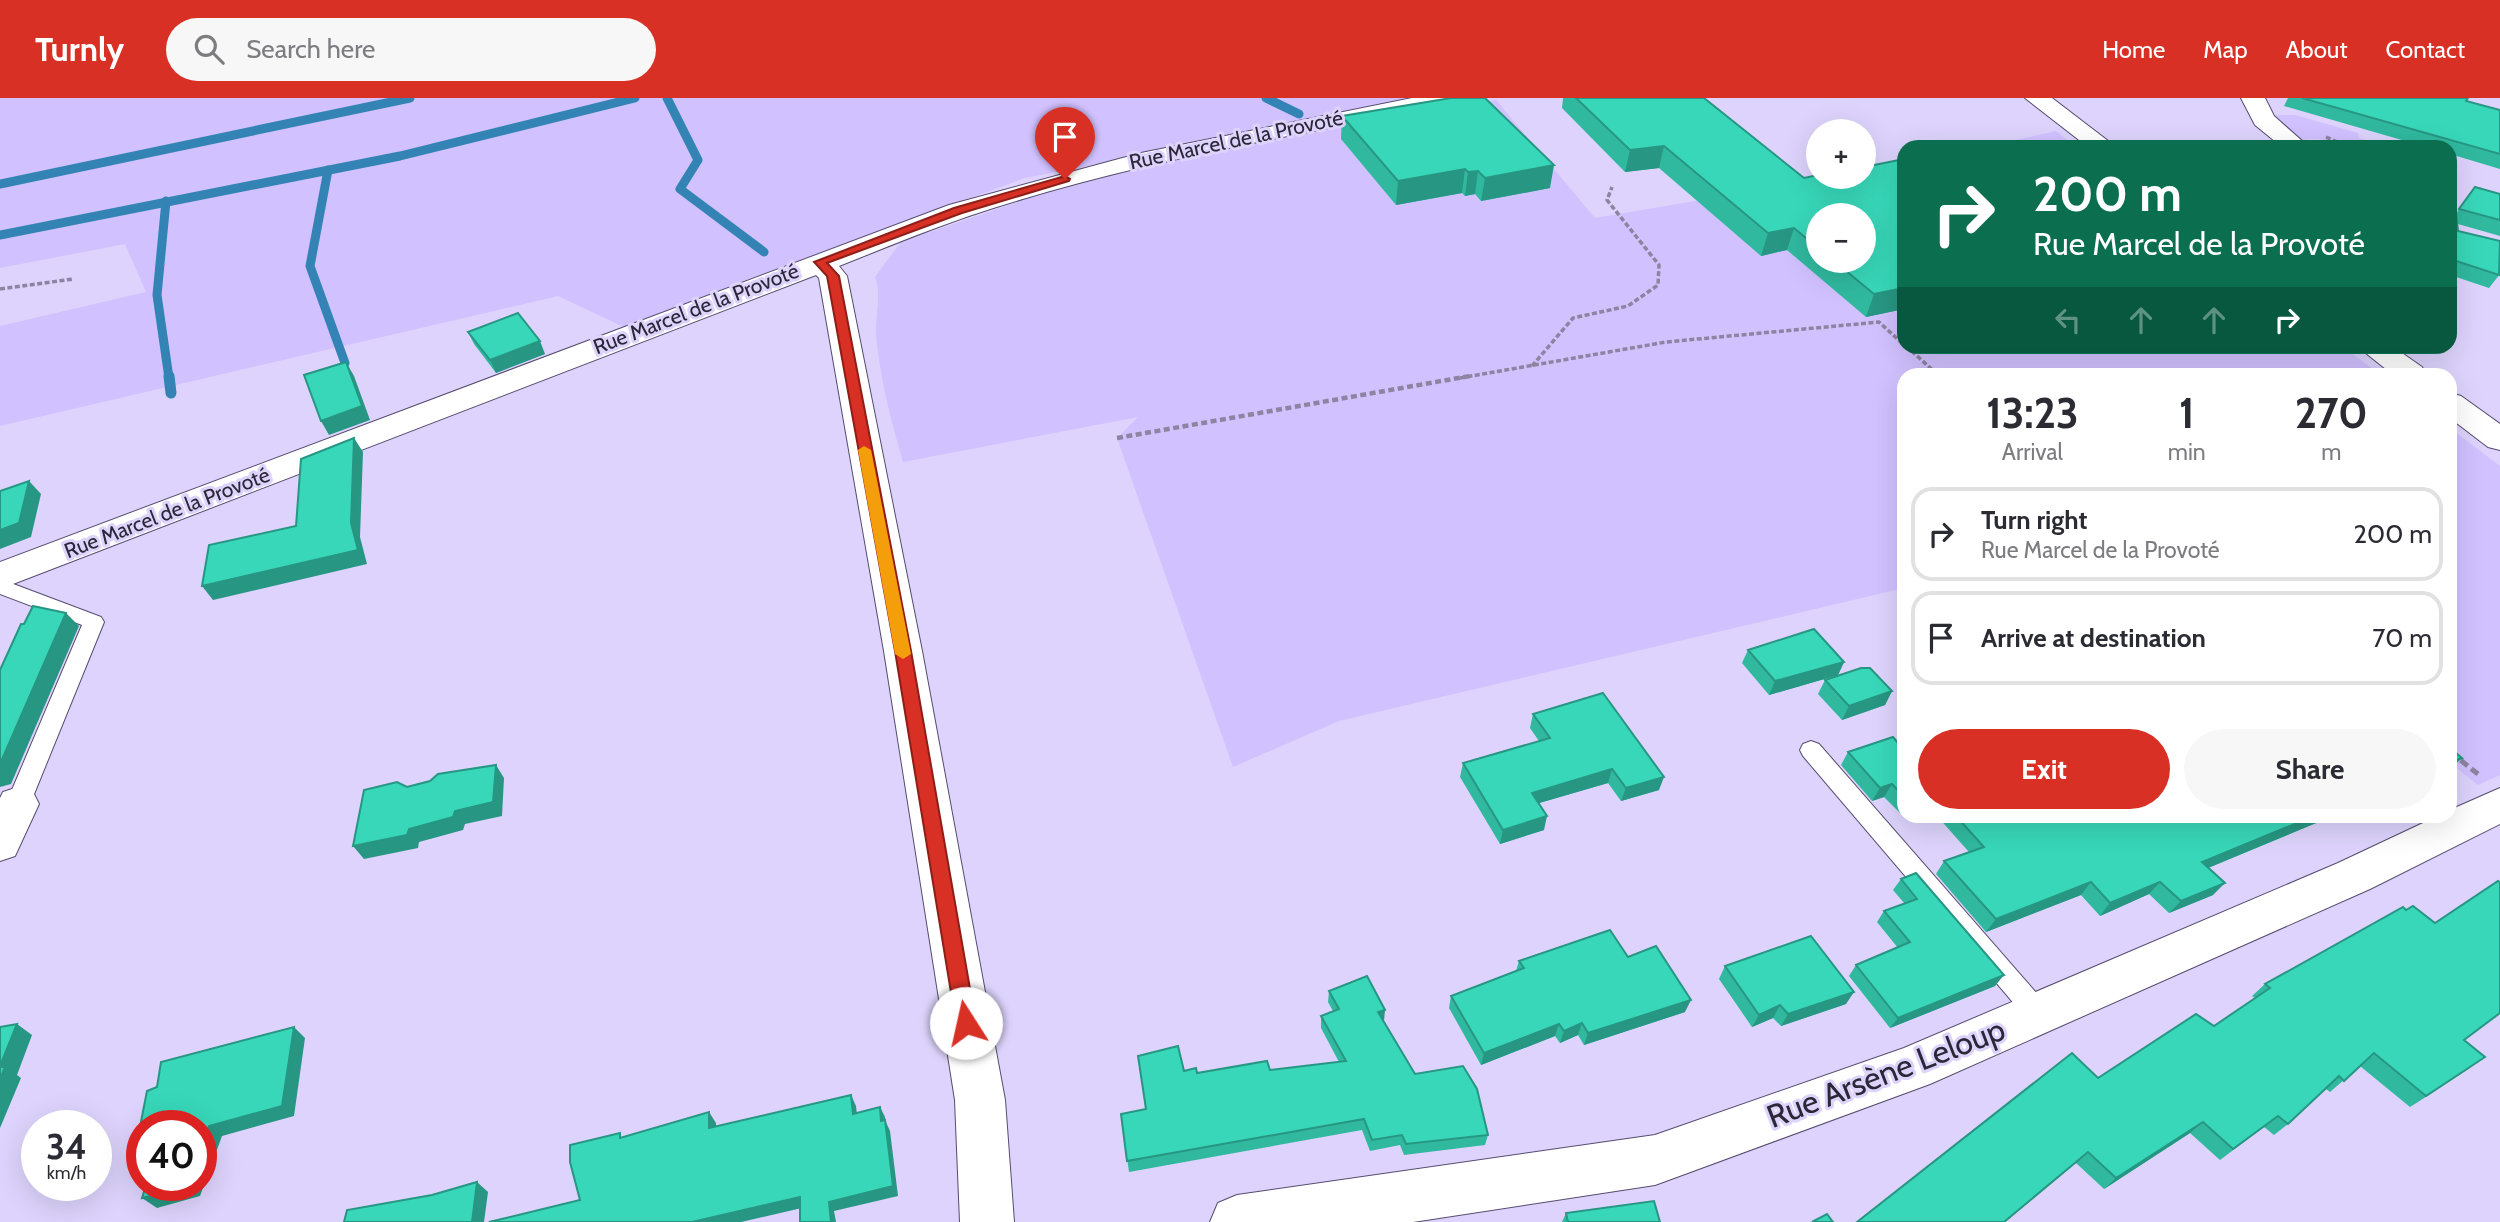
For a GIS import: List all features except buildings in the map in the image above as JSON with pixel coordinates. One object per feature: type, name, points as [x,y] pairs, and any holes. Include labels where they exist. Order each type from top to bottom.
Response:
[{"type":"street","name":"Rue Marcel de la Provoté","points":[[0,576],[820,262],[983,203],[1132,162],[1248,135],[1452,98]]},
{"type":"street","points":[[2037,98],[2094,140]]},
{"type":"street","points":[[2253,98],[2264,120],[2288,140]]},
{"type":"street","points":[[820,262],[833,276],[903,651],[980,1100],[987,1222]]},
{"type":"street","points":[[2383,354],[2403,368]]},
{"type":"street","points":[[2457,408],[2500,440]]},
{"type":"street","name":"Rue Arsène Leloup","points":[[2457,812],[2490,791]]},
{"type":"street","points":[[0,843],[18,804]]},
{"type":"street","name":"Rue Arsène Leloup","points":[[1237,1222],[1655,1160],[1913,1068],[2354,876],[2439,823]]},
{"type":"lane","points":[[0,586],[94,622],[18,804]]},
{"type":"lane","points":[[1811,750],[2038,1012]]},
{"type":"path","points":[[1532,366],[1573,318],[1628,306],[1658,285],[1658,265],[1607,200],[1612,187]]},
{"type":"path","points":[[0,289],[73,279]]},
{"type":"path","points":[[1117,438],[1666,342],[1879,322],[1897,339]]},
{"type":"path","points":[[1914,354],[1930,368]]},
{"type":"path","points":[[2457,759],[2490,791]]},
{"type":"shaded area","points":[[0,98],[1437,98],[1025,178],[624,327],[558,296],[0,426],[0,326],[146,292],[125,244],[0,268]]},
{"type":"shaded area","points":[[1496,100],[1595,218],[1806,182],[1806,189],[1876,189],[1876,173],[1897,166],[1897,354],[2353,354],[2372,368],[1897,368],[1897,590],[1339,721],[1233,767],[1117,438],[1138,417],[903,462],[880,368],[876,335],[878,298],[875,277],[901,242],[1033,197],[1131,170],[1236,146]]},
{"type":"shaded area","points":[[2276,115],[2295,115],[2358,133],[2359,138],[2366,140],[2301,140],[2280,126]]},
{"type":"shaded area","points":[[2056,131],[2068,140],[2017,140]]},
{"type":"shaded area","points":[[2457,433],[2500,466],[2500,775],[2478,785],[2457,768]]},
{"type":"waterway","points":[[0,184],[410,98]]},
{"type":"waterway","points":[[328,170],[400,156],[635,98]]},
{"type":"waterway","points":[[667,98],[698,160],[680,189],[764,252]]},
{"type":"waterway","points":[[1266,98],[1299,114]]},
{"type":"waterway","points":[[166,202],[328,170]]},
{"type":"waterway","points":[[328,170],[310,266],[345,363]]},
{"type":"waterway","points":[[0,235],[166,202]]},
{"type":"waterway","points":[[166,202],[157,295],[169,378]]},
{"type":"waterway","points":[[169,376],[171,393]]},
{"type":"slow traffic","points":[[864,450],[903,654]]},
{"type":"route","points":[[966,1023],[903,651],[833,276],[820,262],[910,227],[1065,179]]}]
